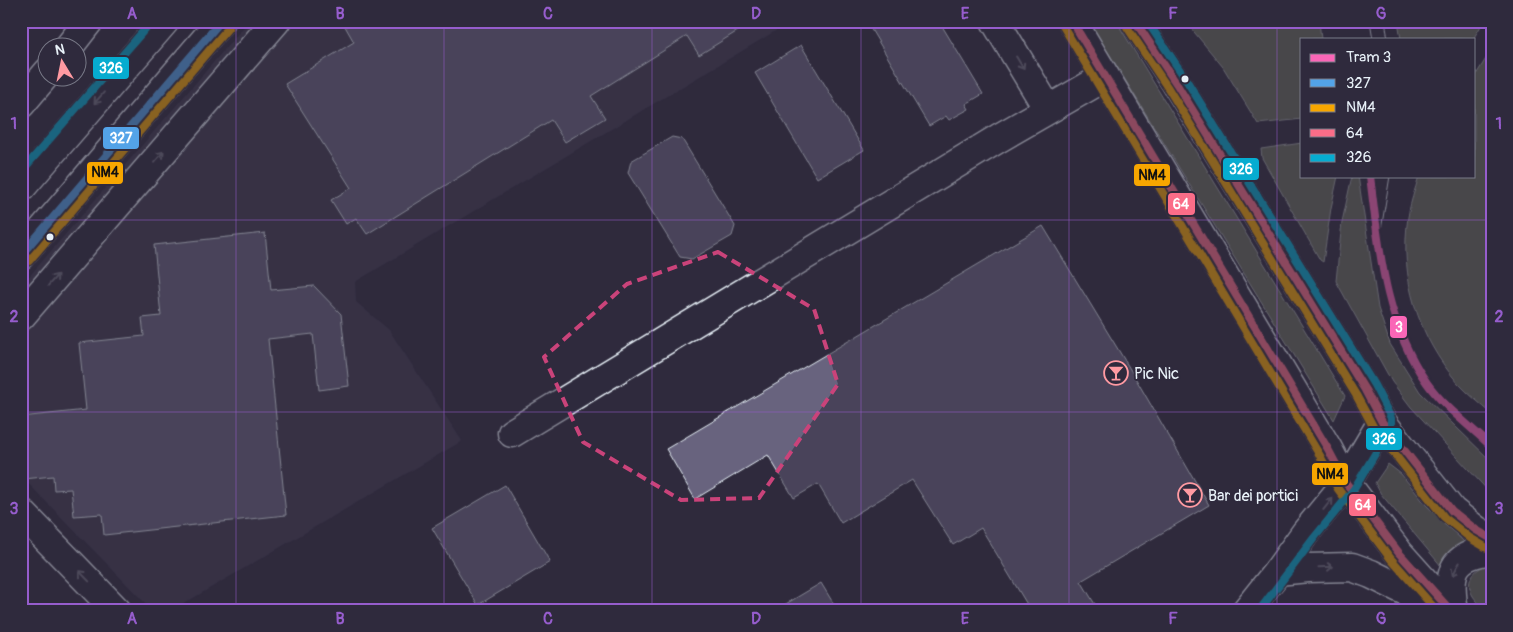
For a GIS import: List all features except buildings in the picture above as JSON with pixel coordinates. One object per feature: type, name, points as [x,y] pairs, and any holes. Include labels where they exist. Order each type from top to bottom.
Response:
[{"type":"street","points":[[76,38],[90,21]]},
{"type":"street","points":[[21,188],[164,21]]},
{"type":"street","points":[[21,255],[221,21]]},
{"type":"street","points":[[21,316],[276,21]]},
{"type":"street","points":[[995,21],[1048,109]]},
{"type":"street","points":[[1072,21],[1323,440],[1346,483],[1399,553],[1452,611]]},
{"type":"street","points":[[1135,21],[1176,83],[1365,390],[1382,422],[1452,510],[1476,530],[1492,540]]},
{"type":"street","points":[[512,433],[1048,109],[1105,77]]},
{"type":"street","points":[[21,104],[38,84]]},
{"type":"street","points":[[1246,611],[1346,483],[1382,422]]},
{"type":"street","points":[[21,512],[118,611]]},
{"type":"street","points":[[1452,611],[1450,591],[1451,578],[1455,567],[1464,557],[1476,552],[1492,550]]},
{"type":"street","points":[[1278,571],[1352,567],[1371,574],[1446,611]]},
{"type":"highlighted area","points":[[718,252],[814,309],[838,384],[759,498],[681,500],[583,442],[544,357],[627,284]]},
{"type":"shaded area","points":[[249,21],[792,21],[355,282],[356,302],[389,330],[462,441],[171,611],[153,611],[21,476],[21,286]]},
{"type":"green space","points":[[1089,21],[1116,21],[1345,396],[1334,420]]},
{"type":"green space","points":[[1185,21],[1319,21],[1321,38],[1300,38],[1300,119],[1258,124],[1223,67]]},
{"type":"green space","points":[[1398,21],[1484,21],[1474,38],[1401,38]]},
{"type":"green space","points":[[1492,49],[1492,414],[1458,383],[1432,346],[1422,326],[1415,305],[1409,284],[1406,262],[1409,212],[1418,178],[1476,178],[1476,75]]},
{"type":"green space","points":[[1300,143],[1300,178],[1338,178],[1323,262],[1320,260],[1262,158],[1261,149]]},
{"type":"green space","points":[[1352,178],[1358,178],[1378,308],[1390,344],[1420,392],[1492,462],[1492,495],[1411,407],[1392,382],[1336,281],[1342,222]]},
{"type":"green space","points":[[1388,464],[1401,474],[1426,505],[1464,542],[1462,548],[1442,567],[1381,494],[1375,483]]},
{"type":"green space","points":[[1492,564],[1492,611],[1486,611],[1470,590],[1470,579],[1476,571]]},
{"type":"tram line","points":[[1370,21],[1373,38]]},
{"type":"tram line","points":[[1385,21],[1388,38]]},
{"type":"tram line","name":"3","points":[[1370,178],[1386,284],[1392,310],[1401,335],[1413,360],[1434,392],[1492,447]]},
{"type":"tram line","points":[[1381,262],[1381,230],[1390,178]]},
{"type":"transit line","name":"326","points":[[21,172],[152,21]]},
{"type":"transit line","name":"327","points":[[21,255],[221,21]]},
{"type":"transit line","name":"64","points":[[1072,21],[1328,449],[1346,483],[1399,553],[1451,611]]},
{"type":"transit line","name":"64","points":[[1135,21],[1176,83],[1365,390],[1382,422],[1452,511],[1476,530],[1492,539]]},
{"type":"transit line","name":"326","points":[[1147,21],[1185,78],[1374,385],[1391,418],[1391,427],[1354,489],[1259,611]]},
{"type":"transit line","name":"NM4","points":[[1063,26],[1319,454],[1338,489],[1391,559],[1437,611]]},
{"type":"transit line","name":"NM4","points":[[29,261],[229,27]]},
{"type":"transit line","name":"NM4","points":[[1127,27],[1168,88],[1356,395],[1374,428],[1444,517],[1470,538],[1487,548]]},
{"type":"place","name":"Pic Nic","points":[[1116,373]]},
{"type":"place","name":"Bar dei portici","points":[[1190,495]]}]
